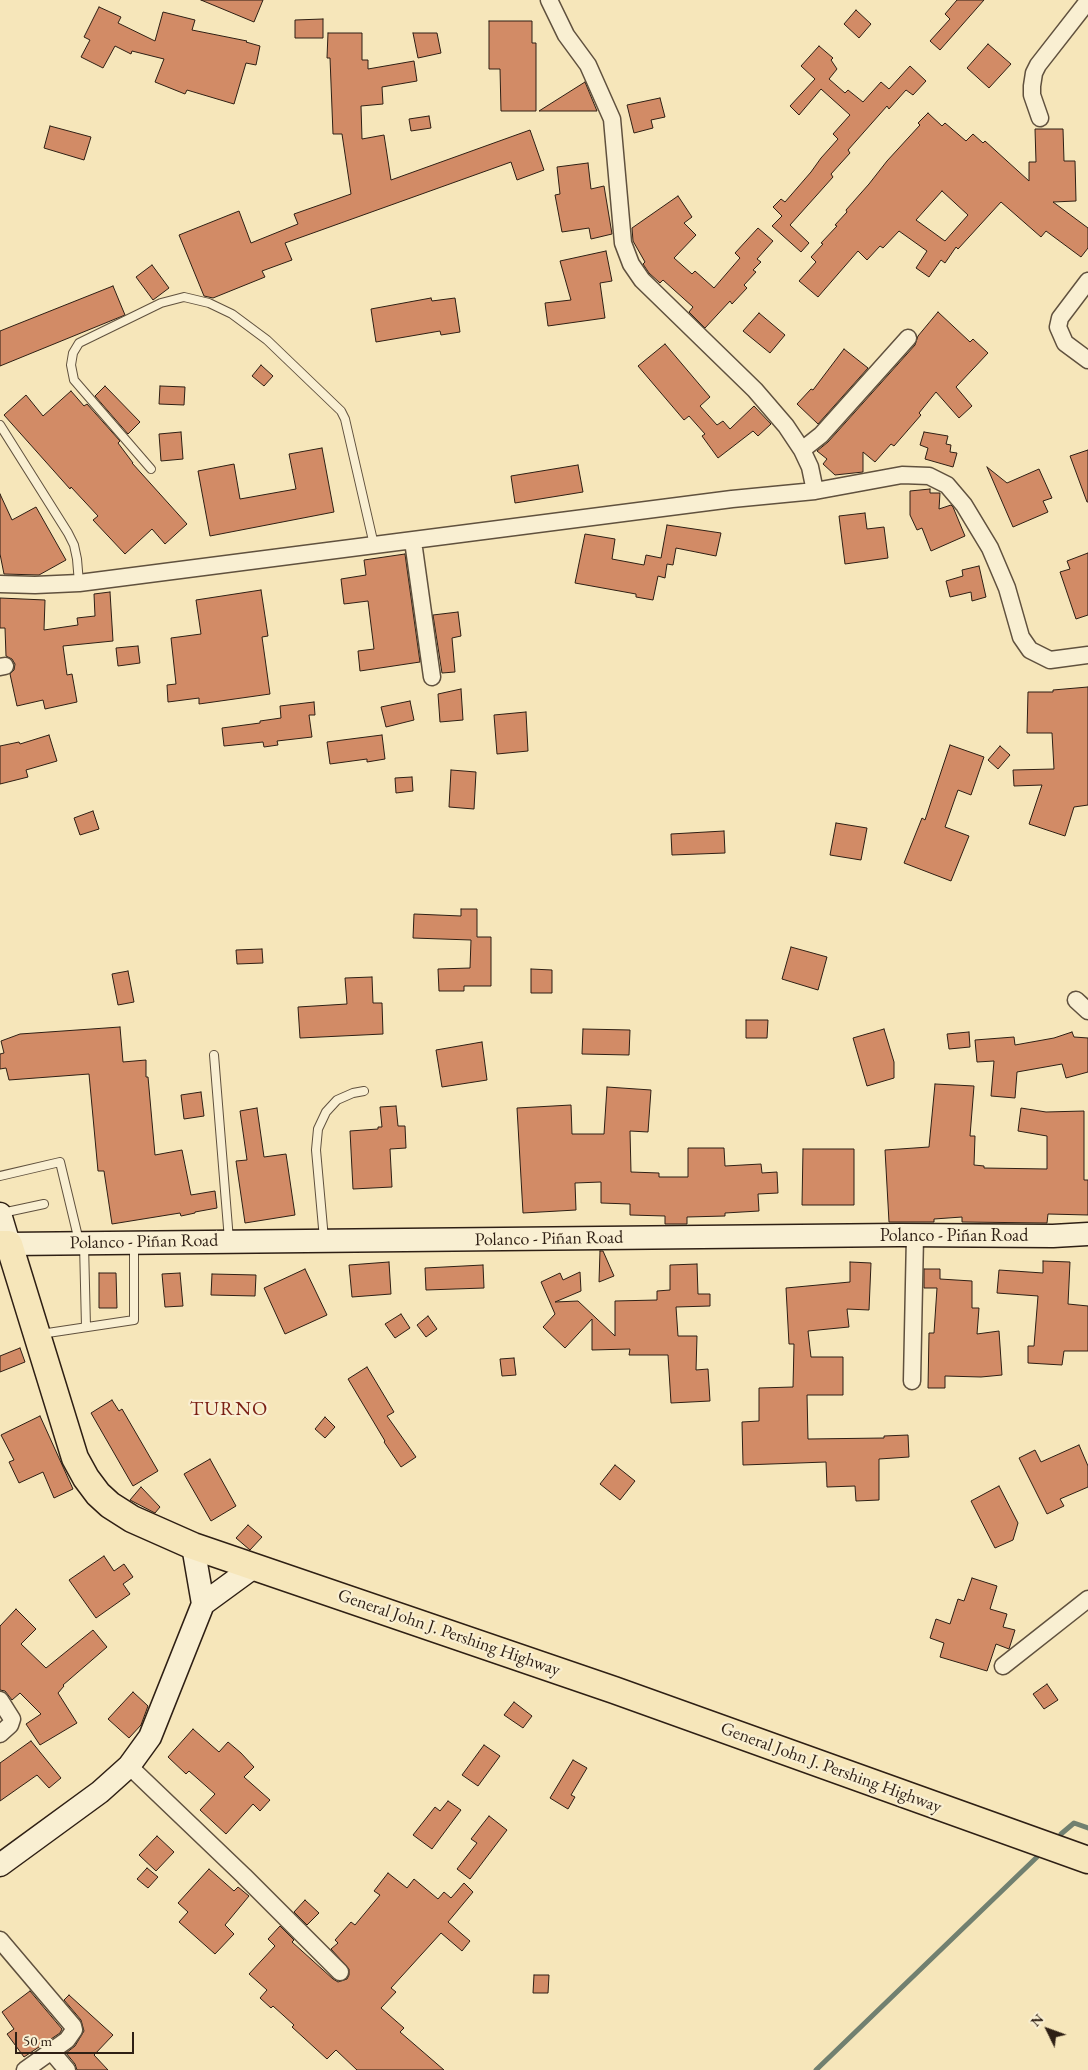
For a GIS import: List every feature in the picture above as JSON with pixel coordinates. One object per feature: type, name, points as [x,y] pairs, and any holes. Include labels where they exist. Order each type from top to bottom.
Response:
[{"type":"highway","name":"General John J. Pershing Highway","points":[[4,1244],[36,1335],[67,1438],[75,1458],[86,1478],[110,1505],[132,1519],[193,1546],[614,1690],[1088,1860]]},
{"type":"main road","name":"General John J. Pershing Highway","points":[[0,1214],[4,1244]]},
{"type":"main road","name":"Polanco - Piñan Road","points":[[4,1244],[1053,1236],[1088,1234]]},
{"type":"main road","points":[[0,1865],[93,1798],[129,1766],[150,1737],[202,1604],[193,1546]]},
{"type":"main road","points":[[202,1604],[255,1566]]},
{"type":"street","points":[[549,0],[566,35],[588,66],[612,119],[623,243],[631,264],[642,280],[755,390],[786,426],[802,450],[810,467],[815,491]]},
{"type":"street","points":[[1040,118],[1032,95],[1034,73],[1038,64],[1088,1]]},
{"type":"street","points":[[1088,281],[1060,318],[1058,327],[1065,343],[1088,360]]},
{"type":"street","points":[[802,450],[821,435],[908,338]]},
{"type":"street","points":[[0,584],[35,586],[79,583],[815,491],[902,475],[930,476],[947,485],[964,505],[990,548],[1007,588],[1022,636],[1030,650],[1050,660],[1088,655]]},
{"type":"street","points":[[413,541],[432,677]]},
{"type":"street","points":[[912,1381],[915,1236]]},
{"type":"street","points":[[1002,1666],[1088,1599]]},
{"type":"street","points":[[0,1700],[12,1719],[10,1725],[0,1734]]},
{"type":"street","points":[[129,1766],[237,1869],[340,1972]]},
{"type":"street","points":[[0,1940],[72,2026],[72,2034],[25,2070]]},
{"type":"street","points":[[51,2051],[67,2070]]},
{"type":"lane","points":[[151,469],[74,380],[70,365],[72,353],[78,343],[161,303],[184,297],[208,303],[232,314],[267,340],[341,411],[345,419],[374,545]]},
{"type":"lane","points":[[0,425],[68,532],[74,545],[79,583]]},
{"type":"lane","points":[[214,1055],[229,1242]]},
{"type":"lane","points":[[324,1241],[316,1150],[318,1129],[326,1112],[337,1100],[353,1093],[364,1092]]},
{"type":"lane","points":[[0,1176],[60,1162],[66,1200],[82,1243],[86,1327]]},
{"type":"lane","points":[[0,1214],[44,1204]]},
{"type":"lane","points":[[36,1335],[134,1320],[134,1243]]},
{"type":"building","points":[[201,0],[263,0],[254,22]]},
{"type":"building","points":[[957,0],[984,0],[940,50],[930,41],[950,19],[945,14]]},
{"type":"building","points":[[99,7],[121,17],[118,23],[155,41],[163,12],[195,20],[192,30],[247,41],[260,46],[256,65],[246,63],[234,104],[187,90],[185,94],[155,82],[164,59],[132,51],[131,54],[115,46],[103,68],[81,57],[90,40],[84,37]]},
{"type":"building","points":[[856,10],[871,24],[859,38],[844,24]]},
{"type":"building","points":[[323,19],[323,38],[295,38],[295,20]]},
{"type":"building","points":[[489,21],[532,21],[532,43],[536,43],[536,111],[501,111],[500,69],[489,69]]},
{"type":"building","points":[[328,33],[362,33],[362,60],[368,60],[368,69],[414,61],[417,81],[382,87],[383,104],[361,106],[362,139],[384,135],[391,180],[530,130],[544,170],[517,180],[511,162],[285,243],[292,260],[262,271],[265,277],[213,298],[204,296],[179,235],[239,211],[251,243],[298,224],[294,214],[351,194],[342,134],[333,134],[330,58],[327,58]]},
{"type":"building","points":[[413,33],[437,33],[441,53],[418,58]]},
{"type":"building","points":[[988,44],[1011,64],[989,88],[967,68]]},
{"type":"building","points":[[819,46],[833,58],[831,60],[837,69],[829,79],[845,93],[848,90],[863,102],[881,82],[889,89],[910,66],[926,81],[913,95],[906,90],[889,109],[887,106],[848,150],[850,153],[831,174],[833,177],[790,225],[809,243],[801,252],[772,226],[782,216],[773,207],[781,199],[785,202],[811,172],[838,139],[833,134],[850,115],[821,89],[799,115],[790,106],[815,79],[801,66]]},
{"type":"building","points":[[585,82],[597,111],[539,111]]},
{"type":"building","points":[[660,98],[665,117],[651,120],[653,128],[634,133],[627,105]]},
{"type":"building","points":[[928,113],[942,126],[945,123],[966,141],[973,134],[983,143],[985,141],[1029,181],[1029,162],[1036,162],[1035,129],[1063,129],[1064,161],[1075,161],[1076,201],[1053,202],[1088,228],[1088,248],[1081,257],[1046,231],[1041,237],[1001,202],[958,249],[956,247],[945,263],[941,260],[929,277],[916,268],[927,251],[899,231],[883,248],[880,246],[867,260],[858,251],[818,297],[799,281],[816,262],[811,257],[837,226],[835,225],[847,212],[846,210],[920,125],[918,123]],"holes":[[[942,191],[968,215],[945,241],[916,220]]]},
{"type":"building","points":[[429,116],[431,128],[411,131],[409,119]]},
{"type":"building","points":[[50,126],[91,137],[84,160],[44,148]]},
{"type":"building","points":[[588,163],[591,189],[604,186],[612,234],[591,239],[589,228],[562,232],[555,195],[560,194],[557,167]]},
{"type":"building","points":[[678,196],[692,217],[684,223],[696,235],[674,258],[692,274],[695,271],[714,288],[740,258],[735,253],[758,228],[773,241],[757,259],[761,262],[753,270],[756,272],[744,285],[747,288],[732,304],[730,301],[705,328],[689,312],[693,307],[663,280],[660,283],[649,273],[633,241],[632,228]]},
{"type":"building","points":[[606,251],[612,281],[600,283],[605,318],[548,326],[545,303],[571,300],[560,261]]},
{"type":"building","points":[[152,265],[169,288],[153,300],[136,277]]},
{"type":"building","points":[[113,286],[125,315],[0,366],[0,331]]},
{"type":"building","points":[[431,298],[432,301],[455,298],[460,332],[441,335],[440,331],[376,342],[371,309]]},
{"type":"building","points":[[938,312],[970,342],[973,339],[988,353],[956,387],[972,406],[959,418],[936,392],[919,413],[921,415],[894,446],[891,444],[875,462],[863,452],[863,472],[835,475],[823,464],[827,459],[817,451],[828,442],[915,345],[918,336]]},
{"type":"building","points":[[759,313],[785,335],[770,353],[743,331]]},
{"type":"building","points":[[665,344],[710,397],[700,406],[717,425],[723,421],[730,429],[754,406],[771,424],[758,436],[753,431],[718,458],[702,436],[705,434],[689,416],[684,420],[638,366]]},
{"type":"building","points":[[844,349],[868,368],[818,424],[797,404],[811,389],[813,390]]},
{"type":"building","points":[[261,365],[273,376],[264,386],[252,376]]},
{"type":"building","points":[[105,386],[140,422],[128,434],[95,396]]},
{"type":"building","points":[[160,386],[185,387],[184,405],[159,404]]},
{"type":"building","points":[[71,391],[84,406],[87,404],[120,441],[118,443],[132,463],[187,524],[165,544],[152,529],[125,554],[93,520],[98,516],[71,487],[70,489],[4,415],[26,395],[43,416]]},
{"type":"building","points":[[181,432],[183,459],[161,461],[159,434]]},
{"type":"building","points":[[924,432],[948,436],[946,444],[951,445],[950,452],[957,453],[953,467],[925,459],[928,448],[920,445]]},
{"type":"building","points":[[322,448],[334,512],[210,536],[198,471],[234,464],[240,499],[296,489],[289,454]]},
{"type":"building","points":[[1088,450],[1088,502],[1087,502],[1070,456]]},
{"type":"building","points":[[578,465],[583,492],[515,503],[511,476]]},
{"type":"building","points":[[987,467],[1007,483],[1039,469],[1052,498],[1043,501],[1048,512],[1013,527]]},
{"type":"building","points":[[930,489],[930,493],[940,493],[939,509],[951,505],[953,507],[965,536],[931,551],[922,528],[917,530],[910,515],[910,491]]},
{"type":"building","points":[[0,494],[12,520],[36,507],[66,560],[39,575],[4,574],[0,554]]},
{"type":"building","points":[[865,513],[867,529],[884,527],[888,558],[845,564],[839,516]]},
{"type":"building","points":[[667,525],[721,533],[716,556],[676,548],[673,565],[667,564],[665,578],[658,576],[653,600],[636,597],[636,594],[575,583],[585,534],[615,539],[612,559],[644,565],[646,555],[661,558]]},
{"type":"building","points":[[1088,553],[1088,615],[1076,619],[1060,572],[1070,569],[1067,561]]},
{"type":"building","points":[[405,554],[420,662],[360,671],[358,651],[374,649],[368,601],[344,604],[341,579],[366,575],[364,560]]},
{"type":"building","points":[[979,566],[986,597],[972,601],[971,592],[950,597],[946,581],[963,576],[962,570]]},
{"type":"building","points":[[261,590],[268,636],[262,637],[270,694],[199,704],[199,698],[168,702],[167,685],[176,684],[171,638],[201,634],[196,600]]},
{"type":"building","points":[[110,592],[113,641],[63,646],[67,675],[72,674],[77,702],[45,709],[43,700],[17,706],[10,674],[14,670],[15,664],[12,659],[6,656],[5,628],[0,628],[0,598],[45,600],[44,630],[78,625],[77,618],[95,616],[94,594]]},
{"type":"building","points":[[458,612],[461,636],[452,638],[455,672],[442,673],[433,615]]},
{"type":"building","points":[[138,646],[140,663],[118,666],[116,648]]},
{"type":"building","points":[[1088,687],[1088,805],[1074,807],[1065,836],[1029,824],[1042,785],[1014,786],[1013,770],[1054,769],[1052,733],[1027,733],[1028,692],[1053,692],[1053,690]]},
{"type":"building","points":[[461,689],[463,720],[440,722],[438,694]]},
{"type":"building","points":[[410,701],[414,720],[386,727],[381,707]]},
{"type":"building","points":[[314,702],[315,715],[309,715],[312,737],[277,741],[278,745],[264,747],[263,742],[224,746],[222,728],[281,718],[280,706]]},
{"type":"building","points":[[526,712],[528,751],[497,754],[494,715]]},
{"type":"building","points":[[49,735],[57,761],[26,770],[28,777],[0,784],[0,746],[19,742],[20,744]]},
{"type":"building","points":[[382,735],[385,759],[367,762],[367,759],[330,764],[327,742]]},
{"type":"building","points":[[950,745],[984,757],[971,795],[958,790],[945,827],[969,836],[951,881],[904,863],[922,818],[925,820]]},
{"type":"building","points":[[1000,746],[1010,755],[998,769],[988,760]]},
{"type":"building","points":[[451,770],[476,772],[474,809],[449,807]]},
{"type":"building","points":[[412,777],[413,791],[396,793],[395,778]]},
{"type":"building","points":[[93,811],[99,829],[80,835],[74,818]]},
{"type":"building","points":[[836,823],[867,828],[861,860],[830,855]]},
{"type":"building","points":[[724,831],[725,853],[672,855],[671,834]]},
{"type":"building","points":[[461,909],[477,909],[477,937],[491,937],[491,986],[464,986],[464,991],[439,991],[438,969],[470,968],[471,940],[413,938],[414,914],[461,916]]},
{"type":"building","points":[[791,947],[827,957],[818,990],[782,979]]},
{"type":"building","points":[[262,949],[263,963],[237,964],[236,950]]},
{"type":"building","points":[[531,969],[552,970],[552,993],[531,993]]},
{"type":"building","points":[[128,971],[134,1002],[118,1005],[112,974]]},
{"type":"building","points":[[372,977],[373,1003],[382,1003],[383,1034],[300,1038],[298,1007],[347,1004],[345,978]]},
{"type":"building","points":[[746,1020],[768,1020],[767,1038],[746,1038]]},
{"type":"building","points":[[120,1027],[123,1062],[146,1060],[146,1077],[148,1077],[155,1155],[182,1150],[191,1195],[215,1191],[217,1208],[181,1216],[180,1213],[112,1224],[104,1171],[98,1171],[89,1074],[9,1080],[6,1068],[0,1069],[0,1054],[4,1053],[1,1041],[20,1034]]},
{"type":"building","points":[[583,1029],[630,1030],[629,1055],[582,1054]]},
{"type":"building","points":[[884,1029],[894,1062],[894,1078],[867,1086],[853,1038]]},
{"type":"building","points":[[969,1032],[970,1047],[949,1049],[947,1034]]},
{"type":"building","points":[[1072,1032],[1074,1037],[1088,1038],[1088,1072],[1066,1078],[1062,1064],[1017,1072],[1015,1098],[991,1096],[994,1061],[977,1062],[975,1040],[1014,1037],[1015,1045],[1054,1038]]},
{"type":"building","points":[[482,1042],[487,1080],[442,1087],[436,1050]]},
{"type":"building","points":[[935,1084],[974,1086],[970,1136],[975,1136],[974,1165],[984,1166],[984,1168],[1047,1169],[1047,1136],[1018,1131],[1021,1108],[1046,1112],[1084,1111],[1084,1180],[1088,1180],[1088,1215],[1048,1214],[1047,1223],[962,1222],[962,1217],[934,1219],[934,1222],[889,1222],[885,1150],[929,1147]]},
{"type":"building","points":[[607,1087],[651,1090],[648,1132],[630,1131],[631,1172],[659,1173],[659,1177],[688,1177],[688,1148],[724,1148],[725,1166],[761,1164],[762,1173],[777,1172],[778,1193],[758,1194],[759,1211],[725,1213],[725,1216],[687,1217],[687,1224],[665,1224],[665,1216],[630,1215],[630,1204],[601,1203],[601,1182],[575,1183],[576,1210],[523,1213],[517,1108],[571,1105],[572,1134],[604,1134]]},
{"type":"building","points":[[201,1092],[204,1116],[184,1119],[181,1095]]},
{"type":"building","points":[[396,1106],[398,1126],[405,1126],[406,1148],[390,1149],[392,1187],[353,1189],[350,1131],[382,1127],[380,1107]]},
{"type":"building","points":[[257,1108],[264,1157],[286,1154],[295,1215],[245,1223],[236,1161],[247,1160],[240,1111]]},
{"type":"building","points":[[803,1149],[854,1149],[854,1205],[802,1205]]},
{"type":"building","points":[[600,1251],[603,1251],[614,1276],[599,1282]]},
{"type":"building","points":[[1043,1261],[1070,1262],[1068,1304],[1088,1306],[1088,1351],[1064,1351],[1062,1365],[1028,1363],[1028,1346],[1034,1346],[1038,1296],[997,1293],[999,1270],[1043,1273]]},
{"type":"building","points":[[389,1262],[391,1294],[352,1297],[349,1265]]},
{"type":"building","points":[[850,1262],[871,1263],[869,1310],[847,1309],[849,1327],[808,1331],[811,1357],[843,1357],[843,1395],[807,1395],[808,1439],[884,1438],[884,1436],[908,1435],[909,1457],[879,1459],[879,1500],[856,1501],[855,1486],[827,1487],[826,1462],[743,1465],[742,1422],[759,1421],[759,1388],[793,1387],[794,1344],[789,1344],[786,1288],[850,1282]]},
{"type":"building","points":[[697,1264],[698,1294],[710,1294],[710,1306],[676,1307],[678,1336],[697,1336],[696,1370],[708,1369],[710,1401],[671,1403],[668,1355],[629,1355],[630,1349],[592,1350],[592,1319],[565,1348],[543,1327],[555,1314],[541,1282],[560,1273],[563,1280],[580,1272],[581,1291],[555,1302],[578,1301],[615,1336],[615,1301],[657,1300],[657,1291],[670,1290],[670,1265]]},
{"type":"building","points":[[483,1265],[484,1288],[426,1290],[425,1268]]},
{"type":"building","points":[[305,1269],[327,1315],[285,1334],[264,1288]]},
{"type":"building","points":[[924,1269],[940,1269],[940,1279],[972,1281],[972,1308],[979,1308],[977,1334],[999,1331],[1002,1375],[981,1377],[945,1376],[945,1388],[928,1388],[929,1333],[934,1333],[937,1288],[924,1288]]},
{"type":"building","points":[[99,1273],[116,1273],[117,1308],[99,1308]]},
{"type":"building","points":[[180,1273],[183,1306],[165,1307],[162,1274]]},
{"type":"building","points":[[212,1274],[256,1275],[255,1296],[211,1295]]},
{"type":"building","points":[[401,1314],[410,1328],[395,1338],[385,1324]]},
{"type":"building","points":[[428,1316],[437,1329],[426,1337],[417,1325]]},
{"type":"building","points":[[20,1348],[25,1362],[0,1372],[0,1356]]},
{"type":"building","points":[[514,1358],[516,1375],[502,1376],[500,1359]]},
{"type":"building","points":[[367,1367],[394,1412],[387,1416],[416,1457],[401,1467],[384,1442],[348,1379]]},
{"type":"building","points":[[112,1400],[119,1411],[122,1409],[158,1471],[133,1486],[91,1413]]},
{"type":"building","points":[[40,1416],[73,1489],[54,1498],[43,1472],[19,1483],[9,1462],[14,1460],[1,1435]]},
{"type":"building","points":[[325,1417],[335,1427],[325,1438],[315,1429]]},
{"type":"building","points":[[1079,1445],[1088,1466],[1088,1487],[1060,1499],[1064,1506],[1047,1514],[1019,1458],[1035,1450],[1041,1462]]},
{"type":"building","points":[[210,1459],[236,1506],[211,1521],[184,1474]]},
{"type":"building","points":[[615,1465],[635,1481],[620,1500],[600,1484]]},
{"type":"building","points":[[999,1486],[1018,1523],[1013,1540],[995,1548],[971,1501]]},
{"type":"building","points":[[141,1487],[160,1507],[155,1513],[130,1500]]},
{"type":"building","points":[[248,1525],[262,1537],[250,1550],[236,1538]]},
{"type":"building","points":[[104,1556],[114,1571],[124,1564],[133,1577],[123,1584],[130,1594],[96,1618],[69,1580]]},
{"type":"building","points":[[972,1578],[997,1586],[990,1609],[1007,1614],[1003,1627],[1015,1630],[1009,1649],[996,1644],[987,1671],[940,1657],[944,1643],[930,1638],[936,1619],[950,1624],[958,1599],[964,1601]]},
{"type":"building","points":[[16,1609],[36,1629],[21,1644],[46,1668],[93,1630],[107,1647],[63,1685],[58,1693],[77,1723],[40,1745],[26,1724],[41,1714],[20,1693],[12,1700],[5,1691],[0,1690],[0,1626]]},
{"type":"building","points":[[1047,1684],[1058,1700],[1044,1709],[1033,1694]]},
{"type":"building","points":[[133,1692],[148,1706],[141,1725],[129,1738],[108,1719]]},
{"type":"building","points":[[514,1702],[532,1716],[523,1728],[504,1715]]},
{"type":"building","points":[[193,1729],[219,1752],[228,1742],[241,1753],[254,1767],[244,1777],[270,1800],[260,1811],[253,1804],[226,1834],[200,1810],[215,1794],[189,1771],[186,1774],[168,1757]]},
{"type":"building","points":[[31,1741],[61,1778],[49,1788],[37,1775],[0,1801],[0,1763]]},
{"type":"building","points":[[484,1745],[500,1756],[478,1786],[462,1775]]},
{"type":"building","points":[[573,1760],[587,1768],[571,1795],[575,1797],[568,1809],[550,1798]]},
{"type":"building","points":[[448,1801],[461,1810],[432,1849],[413,1835],[435,1807],[440,1811]]},
{"type":"building","points":[[489,1816],[507,1830],[470,1879],[457,1869],[477,1843],[471,1839]]},
{"type":"building","points":[[157,1836],[174,1852],[156,1871],[139,1855]]},
{"type":"building","points":[[147,1868],[158,1877],[148,1888],[137,1879]]},
{"type":"building","points":[[209,1869],[234,1891],[238,1887],[249,1896],[225,1925],[234,1934],[215,1954],[179,1922],[188,1912],[178,1903]]},
{"type":"building","points":[[388,1873],[407,1888],[414,1879],[438,1899],[444,1892],[451,1898],[464,1883],[473,1892],[448,1922],[470,1941],[462,1951],[441,1933],[391,1988],[396,1992],[381,2008],[404,2028],[400,2032],[444,2070],[357,2070],[336,2050],[327,2059],[292,2027],[294,2025],[273,2006],[271,2008],[260,1998],[267,1990],[249,1974],[275,1946],[268,1939],[280,1926],[294,1940],[292,1942],[333,1979],[338,1982],[347,1979],[349,1969],[331,1949],[338,1943],[335,1940],[351,1922],[355,1925],[380,1895],[374,1891]]},
{"type":"building","points":[[305,1900],[319,1913],[307,1925],[294,1912]]},
{"type":"building","points":[[534,1975],[549,1975],[548,1993],[533,1993]]},
{"type":"building","points":[[30,1991],[62,2029],[60,2033],[24,2057],[7,2034],[14,2029],[2,2012]]},
{"type":"building","points":[[69,1995],[113,2035],[94,2055],[108,2070],[77,2070],[75,2064],[66,2053],[75,2046],[84,2031],[81,2020],[64,2000]]},
{"type":"waterway","points":[[1061,1834],[1074,1823],[1088,1828]]},
{"type":"waterway","points":[[816,2070],[1037,1857]]},
{"type":"district","name":"TURNO","points":[[229,1410]]}]
